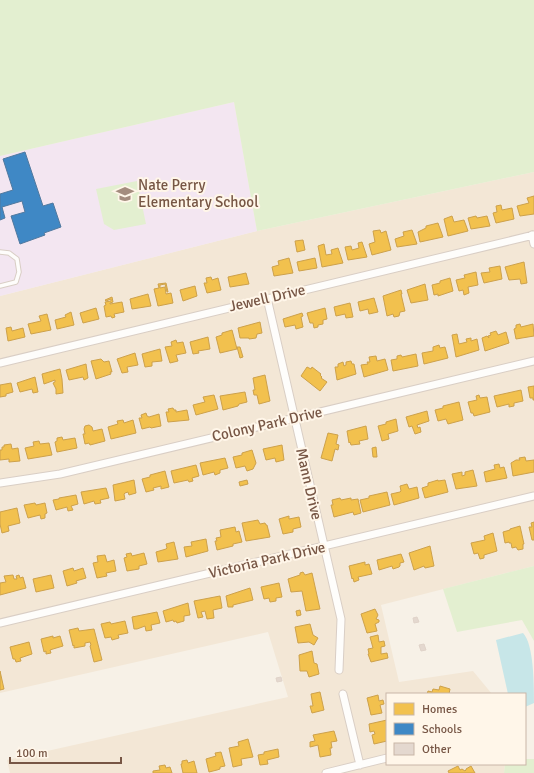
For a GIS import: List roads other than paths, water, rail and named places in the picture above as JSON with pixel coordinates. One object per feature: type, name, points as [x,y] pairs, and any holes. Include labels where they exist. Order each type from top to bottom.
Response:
[{"type":"street","points":[[533,235],[534,244]]},
{"type":"street","name":"Jewell Drive","points":[[0,363],[533,235]]},
{"type":"street","name":"Mann Drive","points":[[267,298],[341,619],[339,670]]},
{"type":"street","name":"Colony Park Drive","points":[[0,483],[60,474],[534,361]]},
{"type":"street","name":"Victoria Park Drive","points":[[0,623],[534,496]]},
{"type":"street","points":[[343,694],[360,765]]},
{"type":"street","points":[[326,773],[386,758]]},
{"type":"lane","points":[[0,252],[9,253],[17,259],[19,272],[16,282],[0,286]]},
{"type":"water","points":[[523,633],[527,638],[533,666],[534,703],[526,707],[526,693],[508,693],[496,640]]},
{"type":"place","name":"Nate Perry Elementary School","points":[[125,194]]}]
